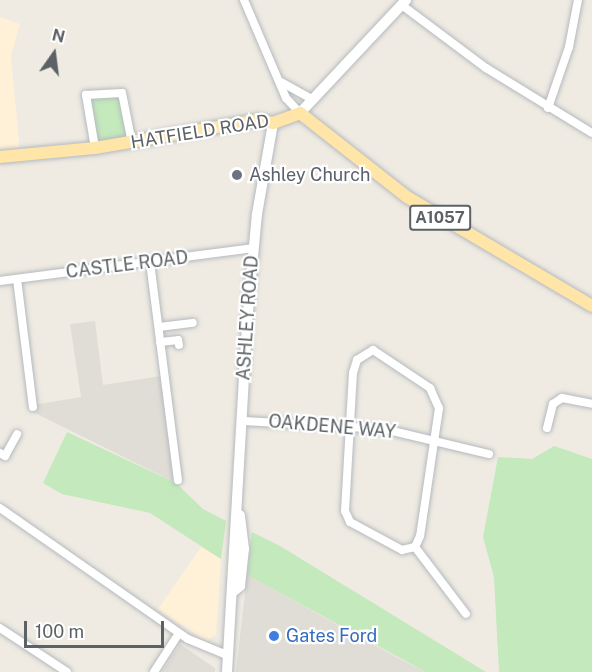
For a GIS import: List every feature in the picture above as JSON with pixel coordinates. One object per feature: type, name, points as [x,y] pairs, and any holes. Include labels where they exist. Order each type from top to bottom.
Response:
[{"type":"main road","name":"HATFIELD ROAD","points":[[0,156],[132,143],[258,120],[273,123],[300,113]]},
{"type":"main road","name":"A1057","points":[[300,113],[407,197],[592,306]]},
{"type":"street","points":[[244,0],[279,79],[300,113],[310,98],[404,3],[548,108],[592,133]]},
{"type":"street","points":[[548,108],[578,0]]},
{"type":"street","points":[[279,79],[310,98]]},
{"type":"street","points":[[95,148],[86,95],[122,93],[132,143]]},
{"type":"street","name":"ASHLEY ROAD","points":[[227,672],[239,556],[254,248],[273,123]]},
{"type":"street","name":"CASTLE ROAD","points":[[0,281],[254,248]]},
{"type":"street","points":[[150,262],[178,480]]},
{"type":"street","points":[[18,279],[33,407]]},
{"type":"street","points":[[159,327],[193,323]]},
{"type":"street","points":[[160,342],[178,340],[179,345]]},
{"type":"street","points":[[415,547],[395,548],[350,522],[345,511],[349,425],[357,360],[373,350],[384,353],[434,393],[440,408],[415,547],[466,614]]},
{"type":"street","points":[[547,428],[553,404],[562,398],[592,404]]},
{"type":"street","name":"OAKDENE WAY","points":[[244,421],[349,425],[489,454]]},
{"type":"street","points":[[0,453],[5,456],[17,434]]},
{"type":"street","points":[[0,508],[179,633],[227,655]]},
{"type":"street","points":[[0,628],[67,672]]},
{"type":"street","points":[[153,672],[179,633]]},
{"type":"shaded area","points":[[0,17],[20,24],[11,56],[20,151],[0,152]]},
{"type":"shaded area","points":[[95,321],[103,385],[161,376],[176,483],[33,412],[33,405],[81,397],[70,324]]},
{"type":"shaded area","points":[[201,547],[221,559],[216,635],[206,641],[158,609]]},
{"type":"shaded area","name":"Gates Ford","points":[[247,575],[398,658],[426,672],[236,672]]},
{"type":"shaded area","points":[[180,644],[215,668],[215,672],[162,672]]},
{"type":"green space","points":[[119,93],[127,140],[94,145],[87,96]]},
{"type":"green space","points":[[67,432],[176,483],[203,509],[226,521],[221,559],[150,513],[62,494],[43,483]]},
{"type":"green space","points":[[554,446],[592,459],[592,672],[499,672],[494,577],[483,537],[498,457],[532,459]]},
{"type":"green space","points":[[252,532],[280,546],[486,672],[426,672],[247,575]]},
{"type":"place","name":"Ashley Church","points":[[237,175]]},
{"type":"place","name":"Gates Ford","points":[[274,636]]}]
